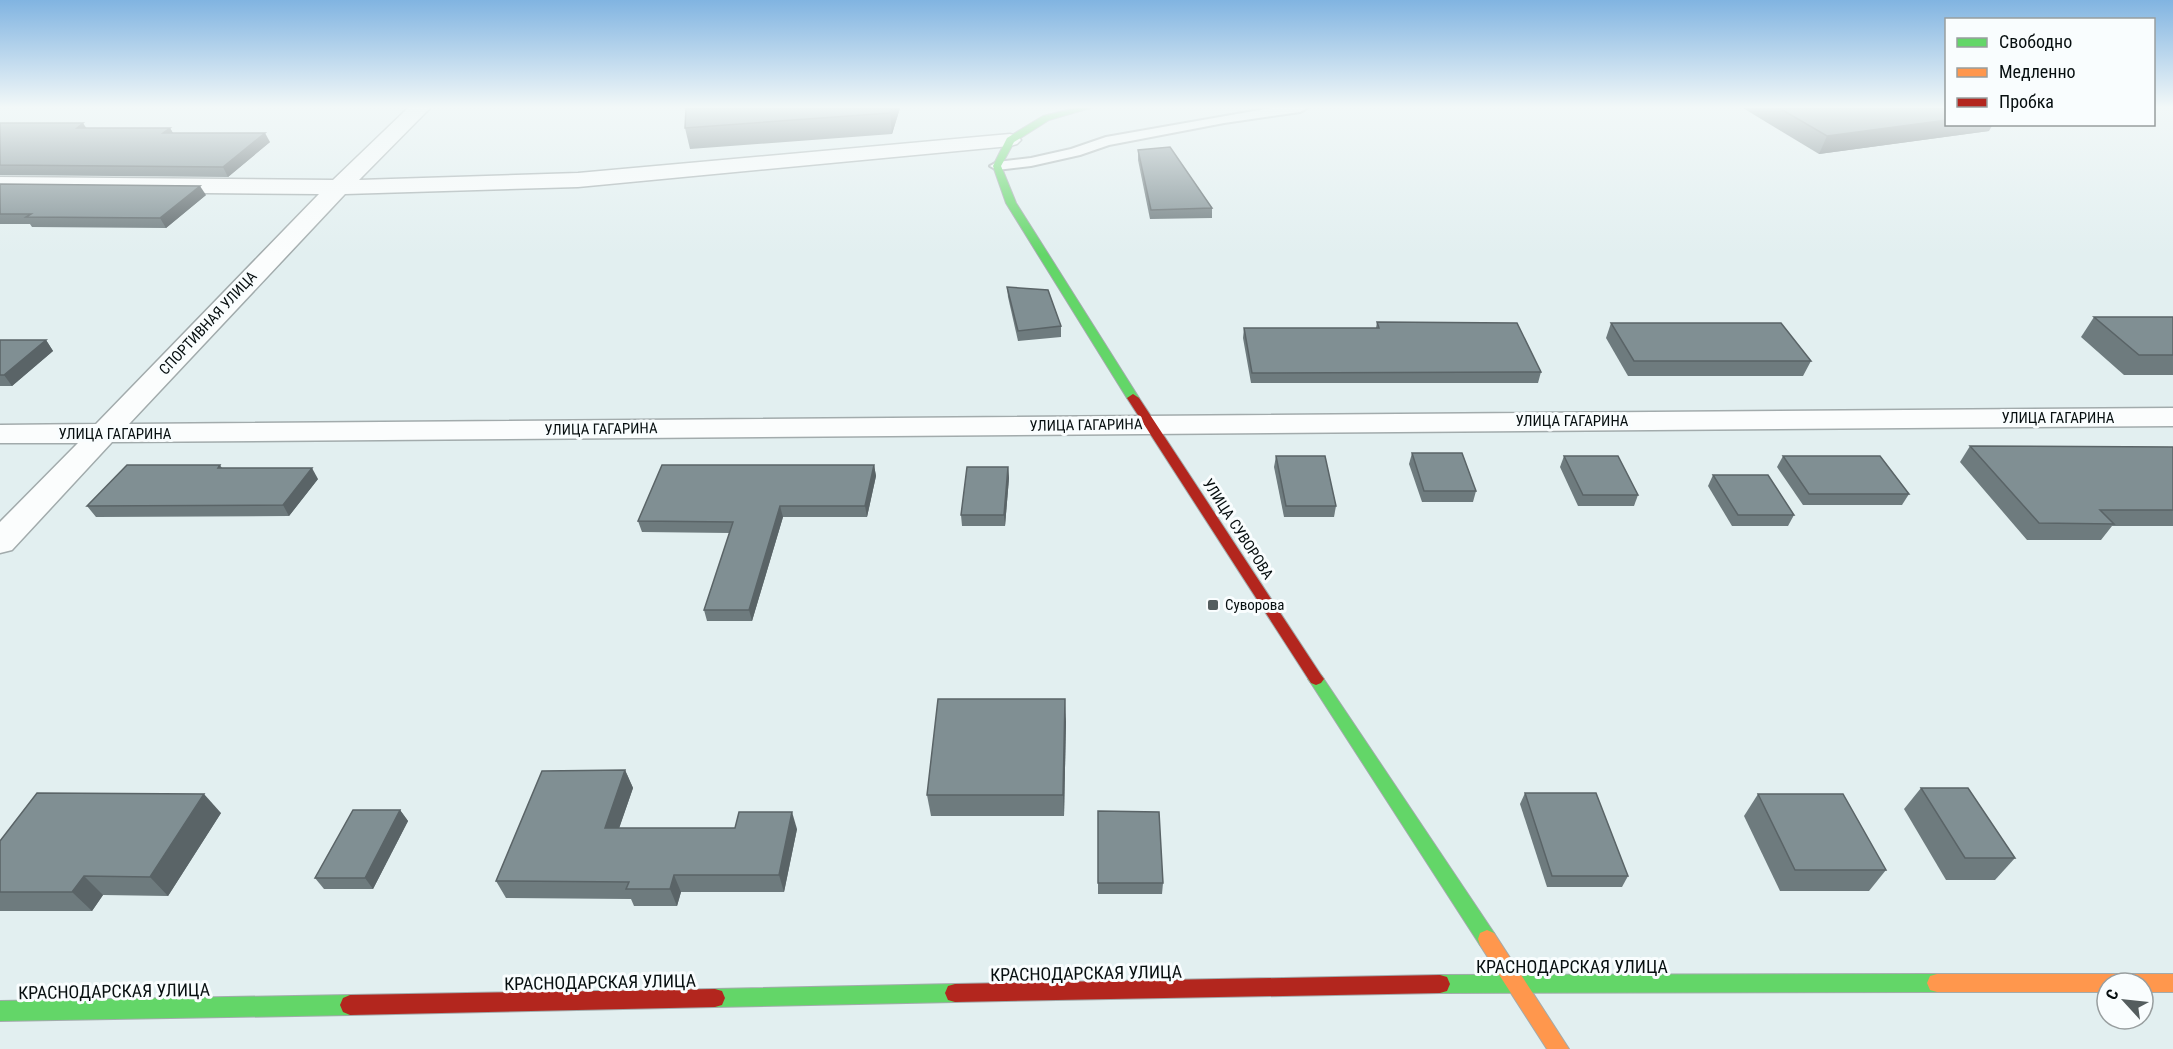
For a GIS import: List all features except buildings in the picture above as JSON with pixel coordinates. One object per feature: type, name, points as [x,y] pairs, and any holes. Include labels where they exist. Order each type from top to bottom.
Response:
[{"type":"street","name":"СПОРТИВНАЯ УЛИЦА","points":[[0,542],[105,434],[336,187],[368,157]]},
{"type":"street","points":[[0,184],[336,187],[578,180],[827,157]]},
{"type":"street","points":[[997,166],[1002,157]]},
{"type":"street","name":"УЛИЦА СУВОРОВА","points":[[997,166],[1011,203],[1149,424],[1559,1049]]},
{"type":"street","name":"УЛИЦА ГАГАРИНА","points":[[0,434],[2173,417]]},
{"type":"street","name":"КРАСНОДАРСКАЯ УЛИЦА","points":[[0,1011],[1516,984],[2173,983]]},
{"type":"lane","points":[[997,166],[1054,157]]},
{"type":"traffic: fast","points":[[1002,157],[997,166],[1011,203],[1133,398]]},
{"type":"traffic: fast","points":[[1316,679],[1487,939]]},
{"type":"traffic: fast","points":[[1440,984],[1937,983]]},
{"type":"traffic: fast","points":[[715,998],[955,993]]},
{"type":"traffic: fast","points":[[0,1011],[350,1005]]},
{"type":"traffic: slow","points":[[1487,939],[1559,1049]]},
{"type":"traffic: slow","points":[[1937,983],[2173,983]]},
{"type":"traffic: jam","points":[[1133,398],[1316,679]]},
{"type":"traffic: jam","points":[[955,993],[1440,984]]},
{"type":"traffic: jam","points":[[350,1005],[715,998]]},
{"type":"place","name":"Суворова","points":[[1213,605]]}]
